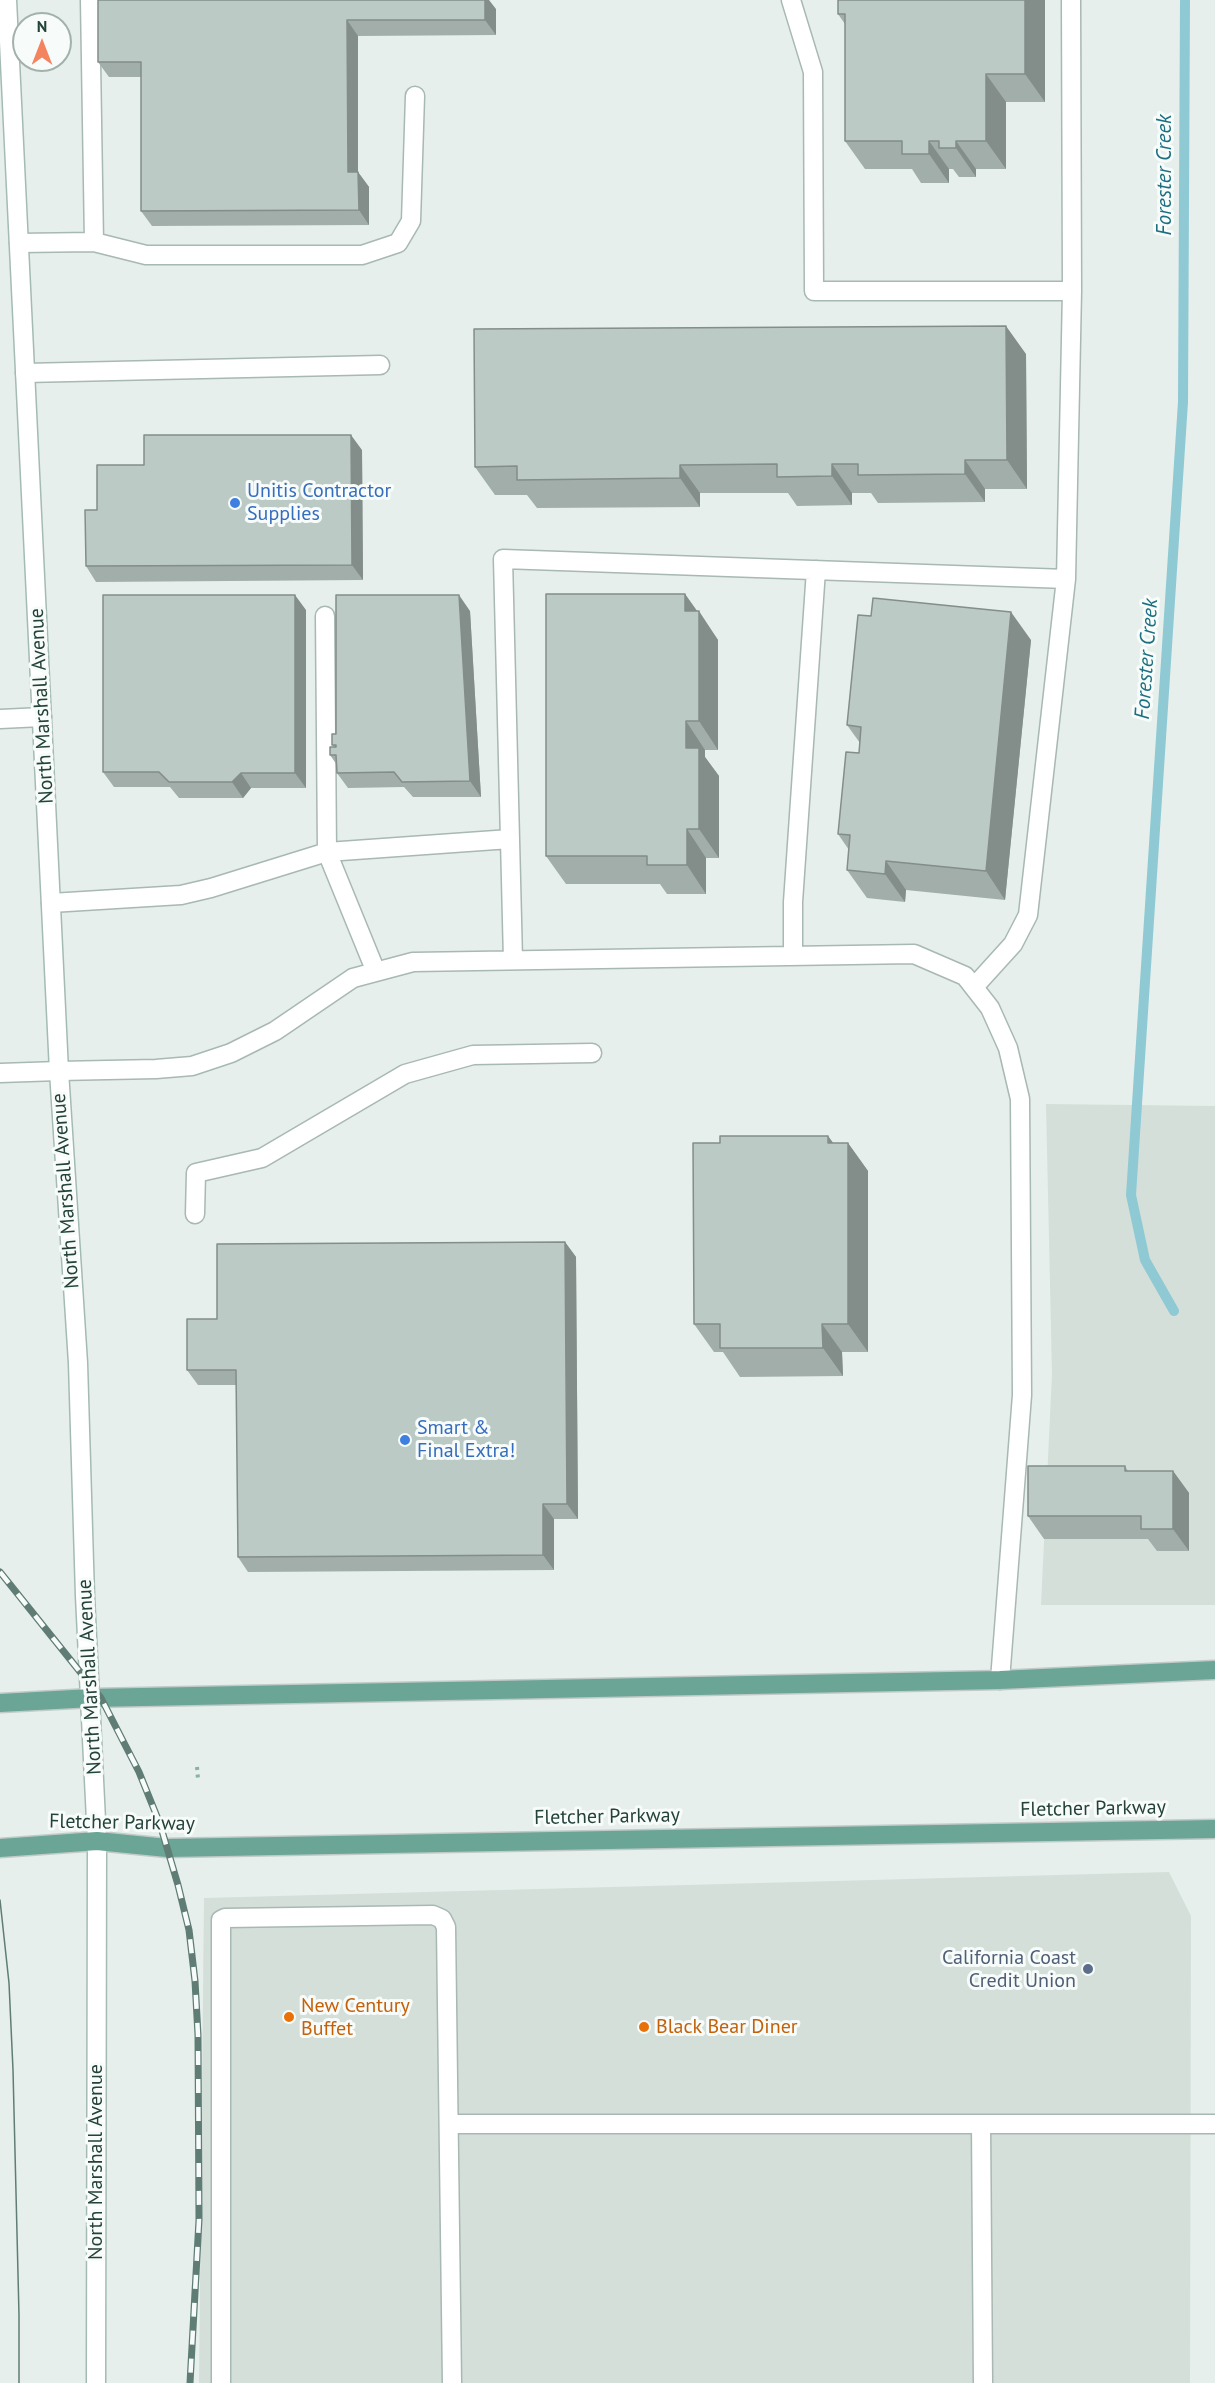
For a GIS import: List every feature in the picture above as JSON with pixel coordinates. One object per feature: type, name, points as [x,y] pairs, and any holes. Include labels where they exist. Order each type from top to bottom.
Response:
[{"type":"main road","name":"North Marshall Avenue","points":[[7,0],[4,28],[19,243],[59,1071],[78,1363],[98,1842],[96,2383]]},
{"type":"main road","points":[[90,0],[94,242]]},
{"type":"main road","points":[[791,0],[813,72],[814,291],[1072,291]]},
{"type":"main road","points":[[974,987],[1013,944],[1028,915],[1066,579],[1072,291],[1071,0]]},
{"type":"main road","points":[[19,243],[94,242],[146,255],[362,255],[398,243],[411,221],[415,96]]},
{"type":"main road","points":[[26,373],[380,365]]},
{"type":"main road","points":[[513,960],[503,559],[1066,579]]},
{"type":"main road","points":[[793,955],[793,902],[816,570]]},
{"type":"main road","points":[[325,616],[327,852],[376,972]]},
{"type":"main road","points":[[0,719],[42,717]]},
{"type":"main road","points":[[51,903],[182,895],[327,852],[510,838]]},
{"type":"main road","points":[[0,1073],[192,1066],[231,1053],[275,1031],[353,978],[413,962],[914,954],[965,976],[990,1008],[1008,1048],[1020,1099],[1022,1395],[1000,1680]]},
{"type":"main road","points":[[195,1214],[196,1173],[262,1158],[405,1074],[473,1055],[592,1053]]},
{"type":"main road","points":[[0,1703],[92,1698],[1000,1680],[1215,1671]]},
{"type":"main road","name":"Fletcher Parkway","points":[[0,1848],[98,1842],[167,1848],[1215,1829]]},
{"type":"main road","points":[[221,2383],[221,1920],[225,1918],[433,1915],[442,1919],[446,1927],[452,2383]]},
{"type":"main road","points":[[449,2124],[1215,2124]]},
{"type":"main road","points":[[981,2124],[983,2383]]},
{"type":"path","points":[[197,1767],[198,1779]]},
{"type":"shaded area","points":[[1046,1104],[1215,1106],[1215,1605],[1041,1605],[1052,1374]]},
{"type":"shaded area","points":[[1169,1872],[1191,1916],[1190,2383],[199,2383],[204,1898]]},
{"type":"building","points":[[98,0],[485,0],[485,20],[347,20],[348,172],[358,172],[359,210],[141,211],[141,62],[98,62]]},
{"type":"building","points":[[838,0],[1025,0],[1025,74],[986,74],[986,141],[956,141],[956,148],[939,148],[939,141],[929,141],[929,154],[902,154],[902,141],[845,141],[845,14],[838,14]]},
{"type":"building","points":[[1006,326],[1007,460],[965,460],[965,474],[858,475],[858,464],[832,464],[832,476],[777,477],[777,464],[680,465],[680,478],[517,480],[517,466],[475,467],[474,329]]},
{"type":"building","name":"Unitis Contractor Supplies","points":[[144,435],[351,435],[352,565],[86,566],[85,510],[97,510],[97,465],[144,465]]},
{"type":"building","points":[[546,594],[685,594],[685,611],[699,611],[699,721],[686,721],[686,748],[699,748],[699,829],[687,829],[687,865],[647,865],[647,856],[546,856]]},
{"type":"building","points":[[103,595],[295,595],[295,773],[241,773],[232,782],[169,782],[159,772],[103,772]]},
{"type":"building","points":[[336,595],[459,595],[470,781],[402,782],[394,772],[337,773],[336,755],[330,755],[330,747],[336,747],[332,745],[332,734],[336,734]]},
{"type":"building","points":[[873,598],[1011,612],[986,871],[886,861],[885,874],[847,870],[850,835],[838,834],[846,752],[859,753],[861,727],[847,725],[858,615],[871,616]]},
{"type":"building","points":[[720,1136],[828,1136],[828,1143],[848,1143],[848,1324],[822,1324],[823,1348],[720,1348],[720,1324],[694,1324],[693,1143],[720,1143]]},
{"type":"building","points":[[565,1242],[567,1504],[543,1504],[543,1555],[238,1557],[236,1370],[187,1370],[187,1319],[217,1319],[217,1244]]},
{"type":"building","points":[[1028,1466],[1125,1466],[1125,1471],[1173,1471],[1173,1529],[1141,1529],[1141,1516],[1028,1516]]},
{"type":"waterway","name":"Forester Creek","points":[[1174,1311],[1145,1260],[1131,1195],[1183,402],[1185,0]]},
{"type":"tram line","points":[[0,1900],[9,1983],[13,2070],[19,2383]]},
{"type":"railway","points":[[0,1572],[101,1698],[139,1772],[160,1824],[189,1930],[198,2035],[199,2220],[190,2383]]},
{"type":"place","name":"Unitis Contractor Supplies","points":[[235,503]]},
{"type":"place","name":"Smart & Final Extra!","points":[[405,1440]]},
{"type":"place","name":"California Coast Credit Union","points":[[1088,1969]]},
{"type":"place","name":"New Century Buffet","points":[[289,2017]]},
{"type":"place","name":"Black Bear Diner","points":[[644,2027]]}]
